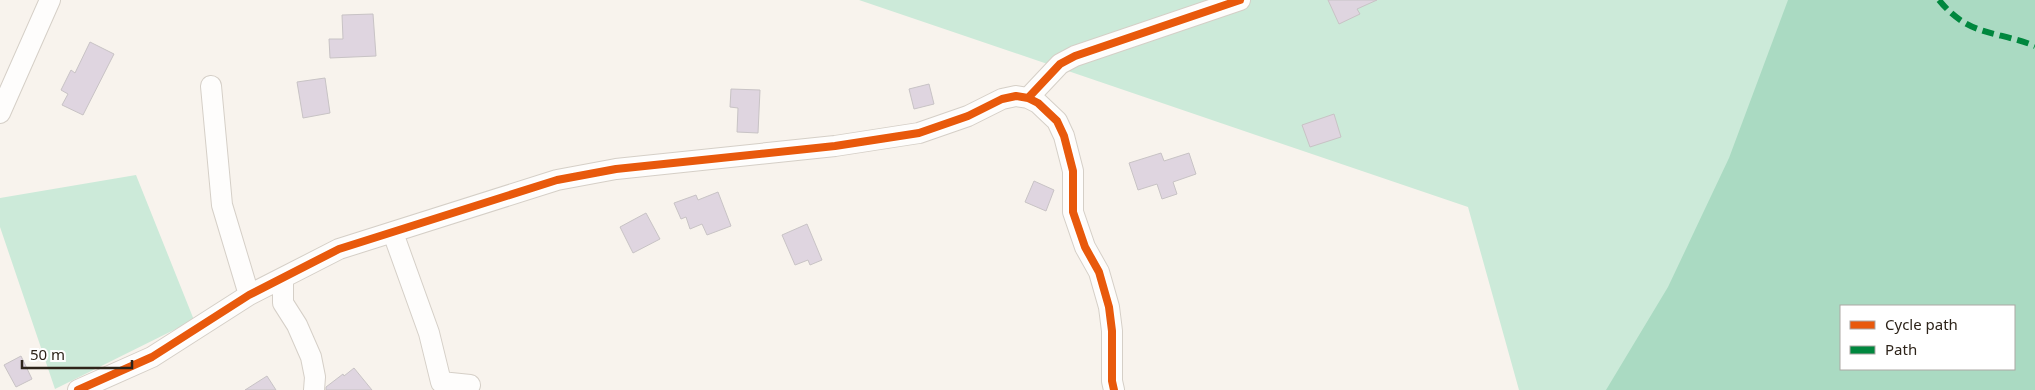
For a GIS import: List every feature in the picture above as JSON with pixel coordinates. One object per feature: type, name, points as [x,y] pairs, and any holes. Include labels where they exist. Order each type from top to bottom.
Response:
[{"type":"street","points":[[0,113],[50,0]]},
{"type":"street","points":[[1028,98],[1060,64],[1075,56],[1240,0]]},
{"type":"street","points":[[211,86],[222,205],[249,295]]},
{"type":"street","points":[[78,390],[152,356],[249,295],[339,248],[393,233],[557,180],[616,169],[835,146],[919,133],[968,116],[1002,99],[1016,96],[1028,98],[1038,103],[1057,122],[1064,136],[1073,171],[1073,212],[1085,247],[1099,272],[1109,307],[1112,331],[1112,382],[1114,390]]},
{"type":"street","points":[[393,233],[429,333],[441,382],[470,385]]},
{"type":"street","points":[[283,278],[283,302],[297,326],[311,357],[315,377],[314,390]]},
{"type":"green space","points":[[859,0],[2035,0],[2035,390],[1519,390],[1468,207]]},
{"type":"green space","points":[[1788,0],[2035,0],[2035,390],[1606,390],[1668,287],[1729,158]]},
{"type":"green space","points":[[136,175],[194,320],[55,389],[0,227],[0,198]]},
{"type":"building","points":[[1328,0],[1377,0],[1357,9],[1360,14],[1339,24]]},
{"type":"building","points":[[373,14],[376,56],[330,58],[329,39],[343,39],[342,15]]},
{"type":"building","points":[[90,42],[114,54],[83,115],[62,105],[68,94],[61,90],[71,70],[75,73]]},
{"type":"building","points":[[325,78],[330,113],[303,118],[297,82]]},
{"type":"building","points":[[929,84],[934,104],[914,109],[909,89]]},
{"type":"building","points":[[731,89],[760,90],[758,133],[737,132],[738,108],[730,107]]},
{"type":"building","points":[[1334,114],[1341,137],[1310,147],[1302,125]]},
{"type":"building","points":[[1161,153],[1164,161],[1189,153],[1196,174],[1173,182],[1177,194],[1162,199],[1157,184],[1138,190],[1129,163]]},
{"type":"building","points":[[1034,181],[1054,190],[1046,211],[1025,202]]},
{"type":"building","points":[[718,192],[731,226],[707,235],[702,224],[690,229],[686,217],[681,219],[674,203],[696,195],[698,200]]},
{"type":"building","points":[[646,213],[660,239],[633,253],[620,227]]},
{"type":"building","points":[[807,224],[822,260],[810,265],[808,260],[795,265],[782,235]]},
{"type":"building","points":[[21,356],[32,379],[16,387],[4,365]]},
{"type":"building","points":[[354,368],[372,390],[326,390],[326,387]]},
{"type":"building","points":[[267,376],[276,390],[245,390]]},
{"type":"marked path","points":[[1939,0],[1950,12],[1972,27],[2035,46]]},
{"type":"cycle path","points":[[1028,98],[1060,64],[1075,56],[1240,0]]},
{"type":"cycle path","points":[[78,390],[152,357],[249,295],[339,249],[557,180],[616,169],[835,146],[919,133],[968,116],[1002,99],[1016,96],[1028,98],[1038,103],[1057,121],[1064,136],[1073,171],[1073,212],[1085,247],[1099,272],[1109,307],[1112,331],[1112,381],[1114,390]]}]
